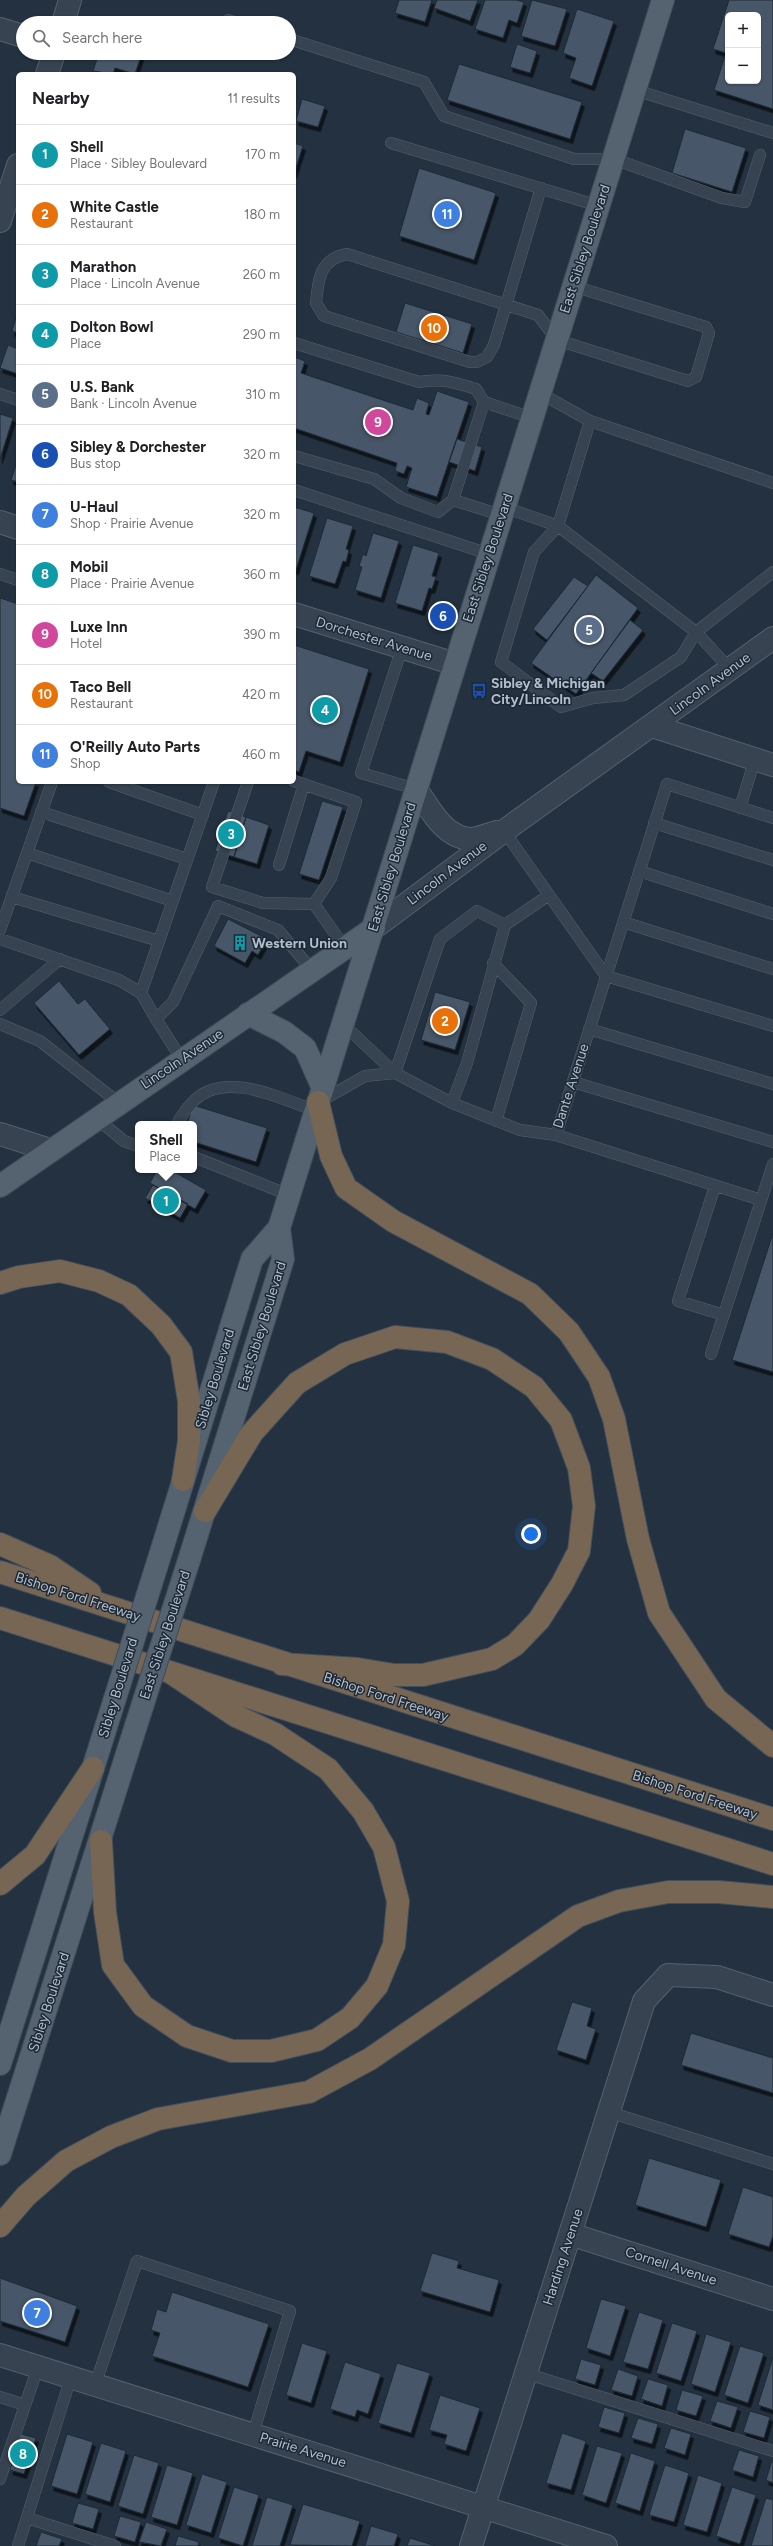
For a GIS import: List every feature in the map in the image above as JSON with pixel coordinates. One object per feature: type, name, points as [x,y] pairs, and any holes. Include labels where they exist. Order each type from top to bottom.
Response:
[{"type":"highway","points":[[319,1100],[331,1156],[346,1188],[393,1221],[530,1294],[569,1332],[599,1377],[614,1419],[638,1539],[659,1613],[716,1699],[773,1746]]},
{"type":"highway","points":[[0,1283],[19,1277],[60,1270],[99,1281],[129,1295],[161,1325],[181,1352],[189,1401],[189,1441],[183,1480]]},
{"type":"highway","points":[[205,1511],[252,1433],[297,1383],[345,1354],[395,1337],[447,1342],[492,1359],[534,1387],[562,1420],[579,1468],[584,1506],[579,1551],[562,1584],[539,1620],[515,1645],[492,1659],[423,1675],[394,1675],[358,1669],[282,1664]]},
{"type":"highway","points":[[0,1544],[50,1566],[113,1608]]},
{"type":"highway","name":"Bishop Ford Freeway","points":[[0,1572],[282,1664],[773,1819]]},
{"type":"highway","points":[[0,1618],[773,1864]]},
{"type":"highway","points":[[0,1628],[30,1628]]},
{"type":"highway","points":[[100,1841],[105,1912],[113,1965],[143,2006],[187,2036],[232,2051],[271,2051],[318,2040],[350,2018],[376,1986],[394,1945],[398,1901],[384,1848],[363,1811],[328,1769],[275,1734],[236,1716],[170,1672]]},
{"type":"highway","points":[[0,1884],[35,1855],[93,1768]]},
{"type":"highway","points":[[0,2226],[26,2196],[66,2161],[111,2137],[158,2119],[309,2092],[370,2059],[578,1916],[619,1901],[668,1892],[720,1892],[773,1897]]},
{"type":"main road","name":"East Sibley Boulevard","points":[[133,1735],[205,1511],[283,1258],[279,1228],[289,1195],[374,928],[489,554],[663,0]]},
{"type":"main road","name":"Lincoln Avenue","points":[[0,1186],[96,1118],[374,928]]},
{"type":"main road","points":[[248,1014],[284,1032],[305,1048],[319,1100]]},
{"type":"main road","name":"Sibley Boulevard","points":[[0,2064],[252,1259],[279,1228]]},
{"type":"main road","name":"Sibley Boulevard","points":[[0,2154],[133,1735]]},
{"type":"street","points":[[65,16],[70,0]]},
{"type":"street","points":[[0,29],[16,34]]},
{"type":"street","points":[[48,72],[52,60]]},
{"type":"street","points":[[7,214],[16,174]]},
{"type":"street","points":[[0,522],[16,527]]},
{"type":"street","name":"Dorchester Avenue","points":[[296,615],[455,664]]},
{"type":"street","name":"Lincoln Avenue","points":[[374,928],[504,830],[652,726],[773,638]]},
{"type":"street","points":[[652,726],[764,762]]},
{"type":"street","points":[[416,789],[446,829],[454,835],[471,839],[504,830]]},
{"type":"street","points":[[0,1134],[50,1150]]},
{"type":"street","name":"Harding Avenue","points":[[471,2546],[644,2001],[668,1975],[717,1977],[773,1995]]},
{"type":"street","name":"Cornell Avenue","points":[[570,2234],[773,2299]]},
{"type":"street","name":"Prairie Avenue","points":[[0,2355],[606,2546]]},
{"type":"lane","points":[[296,42],[424,82],[444,116],[574,158],[614,159],[722,198],[745,202],[760,155]]},
{"type":"lane","points":[[635,90],[773,133]]},
{"type":"lane","points":[[391,143],[599,206]]},
{"type":"lane","points":[[541,188],[506,305],[494,345],[487,357],[477,362],[470,362],[324,316],[316,303],[318,279],[326,265],[335,256],[348,254],[506,305],[538,315],[557,340],[688,381],[696,377],[709,333],[706,327],[574,286]]},
{"type":"lane","points":[[296,344],[419,382],[438,378],[476,389],[484,402],[532,418]]},
{"type":"lane","points":[[540,393],[590,421],[773,483]]},
{"type":"lane","points":[[0,394],[16,399]]},
{"type":"lane","points":[[296,457],[374,479],[402,498],[438,512],[453,500],[484,402]]},
{"type":"lane","points":[[590,421],[558,526],[534,552],[501,662],[561,707],[593,698],[624,695],[681,657],[696,632],[773,572]]},
{"type":"lane","points":[[296,491],[489,554]]},
{"type":"lane","points":[[453,500],[503,511],[558,526],[696,632],[730,669]]},
{"type":"lane","points":[[0,574],[16,579]]},
{"type":"lane","points":[[402,648],[361,773],[416,789]]},
{"type":"lane","points":[[764,762],[740,808],[773,818]]},
{"type":"lane","points":[[279,865],[299,783],[356,802],[331,878],[314,904]]},
{"type":"lane","points":[[0,930],[51,784]]},
{"type":"lane","points":[[114,784],[203,815]]},
{"type":"lane","points":[[141,993],[213,784]]},
{"type":"lane","points":[[247,784],[212,887],[263,903],[314,904]]},
{"type":"lane","name":"Dante Avenue","points":[[740,808],[667,784],[556,1135],[761,1200]]},
{"type":"lane","points":[[41,812],[187,859]]},
{"type":"lane","points":[[654,823],[773,860]]},
{"type":"lane","points":[[504,830],[606,976],[773,1026]]},
{"type":"lane","points":[[27,853],[173,901]]},
{"type":"lane","points":[[639,871],[773,914]]},
{"type":"lane","points":[[452,1103],[467,1063],[493,963],[505,925],[549,895]]},
{"type":"lane","points":[[12,897],[159,941]]},
{"type":"lane","points":[[314,904],[344,948]]},
{"type":"lane","points":[[156,1019],[172,1002],[218,906],[278,930],[312,970]]},
{"type":"lane","points":[[396,1072],[440,939],[477,911],[505,925]]},
{"type":"lane","points":[[623,922],[773,969]]},
{"type":"lane","points":[[0,939],[119,980],[141,993],[182,1060]]},
{"type":"lane","points":[[0,1010],[60,959]]},
{"type":"lane","points":[[493,963],[531,1003],[496,1120]]},
{"type":"lane","points":[[0,1024],[40,1041],[119,1103]]},
{"type":"lane","points":[[343,1024],[396,1072],[452,1103],[520,1130],[556,1135]]},
{"type":"lane","points":[[589,1029],[773,1084]]},
{"type":"lane","points":[[178,1121],[191,1102],[214,1088],[240,1087],[319,1100],[365,1076],[396,1072]]},
{"type":"lane","points":[[573,1082],[773,1142]]},
{"type":"lane","points":[[96,1118],[124,1141],[135,1145]]},
{"type":"lane","points":[[197,1158],[289,1195]]},
{"type":"lane","points":[[711,1354],[773,1164]]},
{"type":"lane","points":[[716,1186],[678,1301],[724,1315]]},
{"type":"lane","points":[[609,2112],[773,2164]]},
{"type":"lane","points":[[95,2385],[137,2262],[290,2311],[253,2434]]},
{"type":"lane","points":[[0,2479],[38,2367]]},
{"type":"lane","points":[[525,2374],[773,2451]]},
{"type":"lane","points":[[18,2546],[71,2378]]},
{"type":"lane","points":[[0,2397],[25,2405]]},
{"type":"lane","points":[[27,2518],[115,2546]]},
{"type":"building","points":[[399,0],[432,0],[425,22],[395,13]]},
{"type":"building","points":[[437,0],[478,0],[470,21],[434,8]]},
{"type":"building","points":[[485,0],[516,0],[524,2],[517,23],[509,20],[503,38],[475,29]]},
{"type":"building","points":[[532,0],[567,9],[555,46],[521,36]]},
{"type":"building","points":[[729,0],[773,0],[773,109],[714,90],[725,56],[725,84],[761,84],[761,12],[725,12]]},
{"type":"building","points":[[577,9],[614,21],[592,86],[569,78],[576,58],[563,53]]},
{"type":"building","points":[[725,12],[725,48],[725,53],[713,49]]},
{"type":"building","points":[[517,44],[537,51],[530,73],[510,67]]},
{"type":"building","points":[[97,60],[140,60],[136,72],[128,72],[115,68],[114,72],[93,71]]},
{"type":"building","points":[[459,64],[582,102],[570,139],[447,100]]},
{"type":"building","points":[[302,99],[325,106],[318,127],[296,121]]},
{"type":"building","points":[[685,129],[746,148],[732,192],[672,173]]},
{"type":"building","points":[[296,144],[303,146],[296,168]]},
{"type":"building","points":[[419,168],[496,193],[474,260],[399,236]]},
{"type":"building","points":[[405,303],[472,324],[463,353],[396,332]]},
{"type":"building","points":[[16,318],[16,332],[12,331]]},
{"type":"building","points":[[8,345],[16,348],[16,373],[0,368]]},
{"type":"building","points":[[296,358],[305,361],[301,373],[413,410],[417,398],[429,403],[426,414],[429,415],[437,391],[469,402],[437,497],[406,487],[412,468],[407,466],[404,474],[395,471],[397,463],[296,429]]},
{"type":"building","points":[[0,414],[13,418],[0,459]]},
{"type":"building","points":[[457,439],[482,447],[475,471],[449,462]]},
{"type":"building","points":[[16,465],[16,481],[11,480]]},
{"type":"building","points":[[296,508],[314,513],[296,570]]},
{"type":"building","points":[[327,518],[353,526],[346,549],[349,550],[346,562],[343,561],[335,584],[309,576]]},
{"type":"building","points":[[373,533],[399,541],[381,598],[355,590],[362,567],[359,566],[363,554],[366,556]]},
{"type":"building","points":[[413,545],[439,553],[432,576],[436,577],[432,589],[429,588],[422,611],[395,603]]},
{"type":"building","points":[[596,575],[638,608],[576,694],[531,663]]},
{"type":"building","points":[[574,577],[588,586],[547,640],[533,629]]},
{"type":"building","points":[[0,598],[16,603],[16,784],[35,784],[24,816],[0,808]]},
{"type":"building","points":[[630,620],[643,630],[603,681],[591,673]]},
{"type":"building","points":[[296,646],[369,669],[340,762],[306,751],[299,772],[296,771]]},
{"type":"building","points":[[322,801],[343,807],[319,880],[299,874]]},
{"type":"building","points":[[228,811],[246,817],[234,857],[215,851]]},
{"type":"building","points":[[246,817],[269,825],[257,864],[234,857]]},
{"type":"building","name":"Western Union","points":[[228,919],[267,939],[258,955],[252,951],[245,963],[214,946]]},
{"type":"building","points":[[59,981],[78,1004],[85,999],[110,1029],[79,1055],[34,1003]]},
{"type":"building","points":[[435,992],[470,1002],[455,1050],[421,1040]]},
{"type":"building","points":[[193,1105],[267,1128],[256,1162],[197,1143],[197,1121],[188,1121]]},
{"type":"building","points":[[155,1173],[176,1173],[206,1190],[195,1209],[150,1183]]},
{"type":"building","points":[[153,1185],[188,1204],[180,1218],[145,1198]]},
{"type":"building","points":[[773,1233],[773,1372],[732,1360]]},
{"type":"building","points":[[572,2002],[592,2008],[587,2026],[596,2029],[586,2060],[556,2050]]},
{"type":"building","points":[[691,2033],[773,2058],[773,2093],[681,2065]]},
{"type":"building","points":[[649,2158],[721,2180],[706,2227],[635,2205]]},
{"type":"building","points":[[743,2187],[773,2197],[773,2236],[769,2247],[728,2234]]},
{"type":"building","points":[[432,2253],[459,2261],[457,2268],[499,2280],[490,2312],[420,2291]]},
{"type":"building","points":[[0,2278],[77,2306],[65,2342],[0,2321]]},
{"type":"building","points":[[172,2292],[269,2324],[248,2387],[152,2356],[160,2333],[151,2330],[157,2309],[166,2312]]},
{"type":"building","points":[[601,2299],[626,2306],[610,2356],[586,2348]]},
{"type":"building","points":[[639,2312],[663,2320],[648,2369],[623,2362]]},
{"type":"building","points":[[672,2323],[697,2331],[681,2381],[656,2373]]},
{"type":"building","points":[[706,2334],[731,2342],[715,2392],[691,2384]]},
{"type":"building","points":[[302,2343],[327,2351],[311,2403],[286,2395]]},
{"type":"building","points":[[740,2346],[764,2353],[748,2403],[724,2395]]},
{"type":"building","points":[[773,2357],[773,2410],[758,2405]]},
{"type":"building","points":[[581,2359],[601,2365],[595,2385],[575,2379]]},
{"type":"building","points":[[345,2362],[381,2374],[368,2414],[357,2410],[355,2417],[330,2409]]},
{"type":"building","points":[[397,2363],[430,2373],[411,2433],[378,2423]]},
{"type":"building","points":[[618,2369],[638,2376],[632,2396],[611,2390]]},
{"type":"building","points":[[648,2379],[668,2385],[662,2406],[641,2399]]},
{"type":"building","points":[[682,2390],[703,2396],[696,2416],[676,2410]]},
{"type":"building","points":[[440,2395],[480,2408],[466,2451],[444,2444],[447,2435],[429,2430]]},
{"type":"building","points":[[717,2401],[738,2407],[731,2428],[710,2421]]},
{"type":"building","points":[[604,2407],[625,2413],[619,2433],[598,2427]]},
{"type":"building","points":[[750,2411],[770,2417],[764,2438],[743,2432]]},
{"type":"building","points":[[638,2418],[658,2424],[652,2444],[631,2438]]},
{"type":"building","points":[[671,2428],[691,2434],[685,2455],[664,2448]]},
{"type":"building","points":[[562,2433],[586,2441],[571,2490],[546,2483]]},
{"type":"building","points":[[21,2434],[36,2438],[24,2474],[10,2470]]},
{"type":"building","points":[[67,2434],[93,2442],[77,2494],[51,2486]]},
{"type":"building","points":[[101,2443],[126,2451],[110,2502],[85,2494]]},
{"type":"building","points":[[597,2446],[622,2453],[606,2503],[582,2495]]},
{"type":"building","points":[[739,2450],[759,2456],[753,2477],[732,2470]]},
{"type":"building","points":[[631,2453],[655,2461],[640,2511],[615,2503]]},
{"type":"building","points":[[134,2455],[159,2463],[143,2514],[118,2506]]},
{"type":"building","points":[[773,2460],[773,2483],[766,2480]]},
{"type":"building","points":[[167,2465],[193,2473],[177,2525],[151,2517]]},
{"type":"building","points":[[665,2465],[689,2473],[674,2522],[649,2515]]},
{"type":"building","points":[[202,2474],[227,2482],[211,2533],[186,2525]]},
{"type":"building","points":[[698,2475],[722,2483],[707,2532],[683,2525]]},
{"type":"building","points":[[234,2487],[259,2495],[243,2546],[218,2538]]},
{"type":"building","points":[[732,2487],[756,2495],[740,2544],[716,2536]]},
{"type":"building","points":[[267,2497],[293,2505],[280,2546],[252,2546]]},
{"type":"building","points":[[766,2498],[773,2500],[773,2546],[751,2546]]},
{"type":"building","points":[[78,2503],[99,2509],[93,2529],[72,2523]]},
{"type":"building","points":[[303,2504],[360,2521],[352,2546],[290,2545]]},
{"type":"building","points":[[120,2516],[141,2522],[135,2542],[114,2536]]},
{"type":"building","points":[[146,2522],[167,2529],[161,2546],[139,2542]]},
{"type":"building","points":[[371,2526],[398,2534],[394,2546],[365,2546]]},
{"type":"building","points":[[41,2532],[62,2539],[59,2546],[36,2546]]},
{"type":"building","points":[[178,2536],[199,2542],[198,2546],[175,2546]]},
{"type":"building","points":[[410,2538],[436,2546],[407,2546]]},
{"type":"place","name":"O'Reilly Auto Parts","points":[[447,214]]},
{"type":"place","name":"Taco Bell","points":[[434,328]]},
{"type":"place","name":"Luxe Inn","points":[[378,422]]},
{"type":"place","name":"Sibley & Dorchester","points":[[443,616]]},
{"type":"place","name":"U.S. Bank","points":[[589,630]]},
{"type":"place","name":"Sibley & Michigan City/Lincoln","points":[[479,691]]},
{"type":"place","name":"Dolton Bowl","points":[[325,710]]},
{"type":"place","name":"Marathon","points":[[231,834]]},
{"type":"place","name":"Western Union","points":[[240,943]]},
{"type":"place","name":"White Castle","points":[[445,1021]]},
{"type":"place","name":"Shell","points":[[166,1201]]},
{"type":"place","name":"U-Haul","points":[[37,2313]]},
{"type":"place","name":"Mobil","points":[[23,2454]]}]
